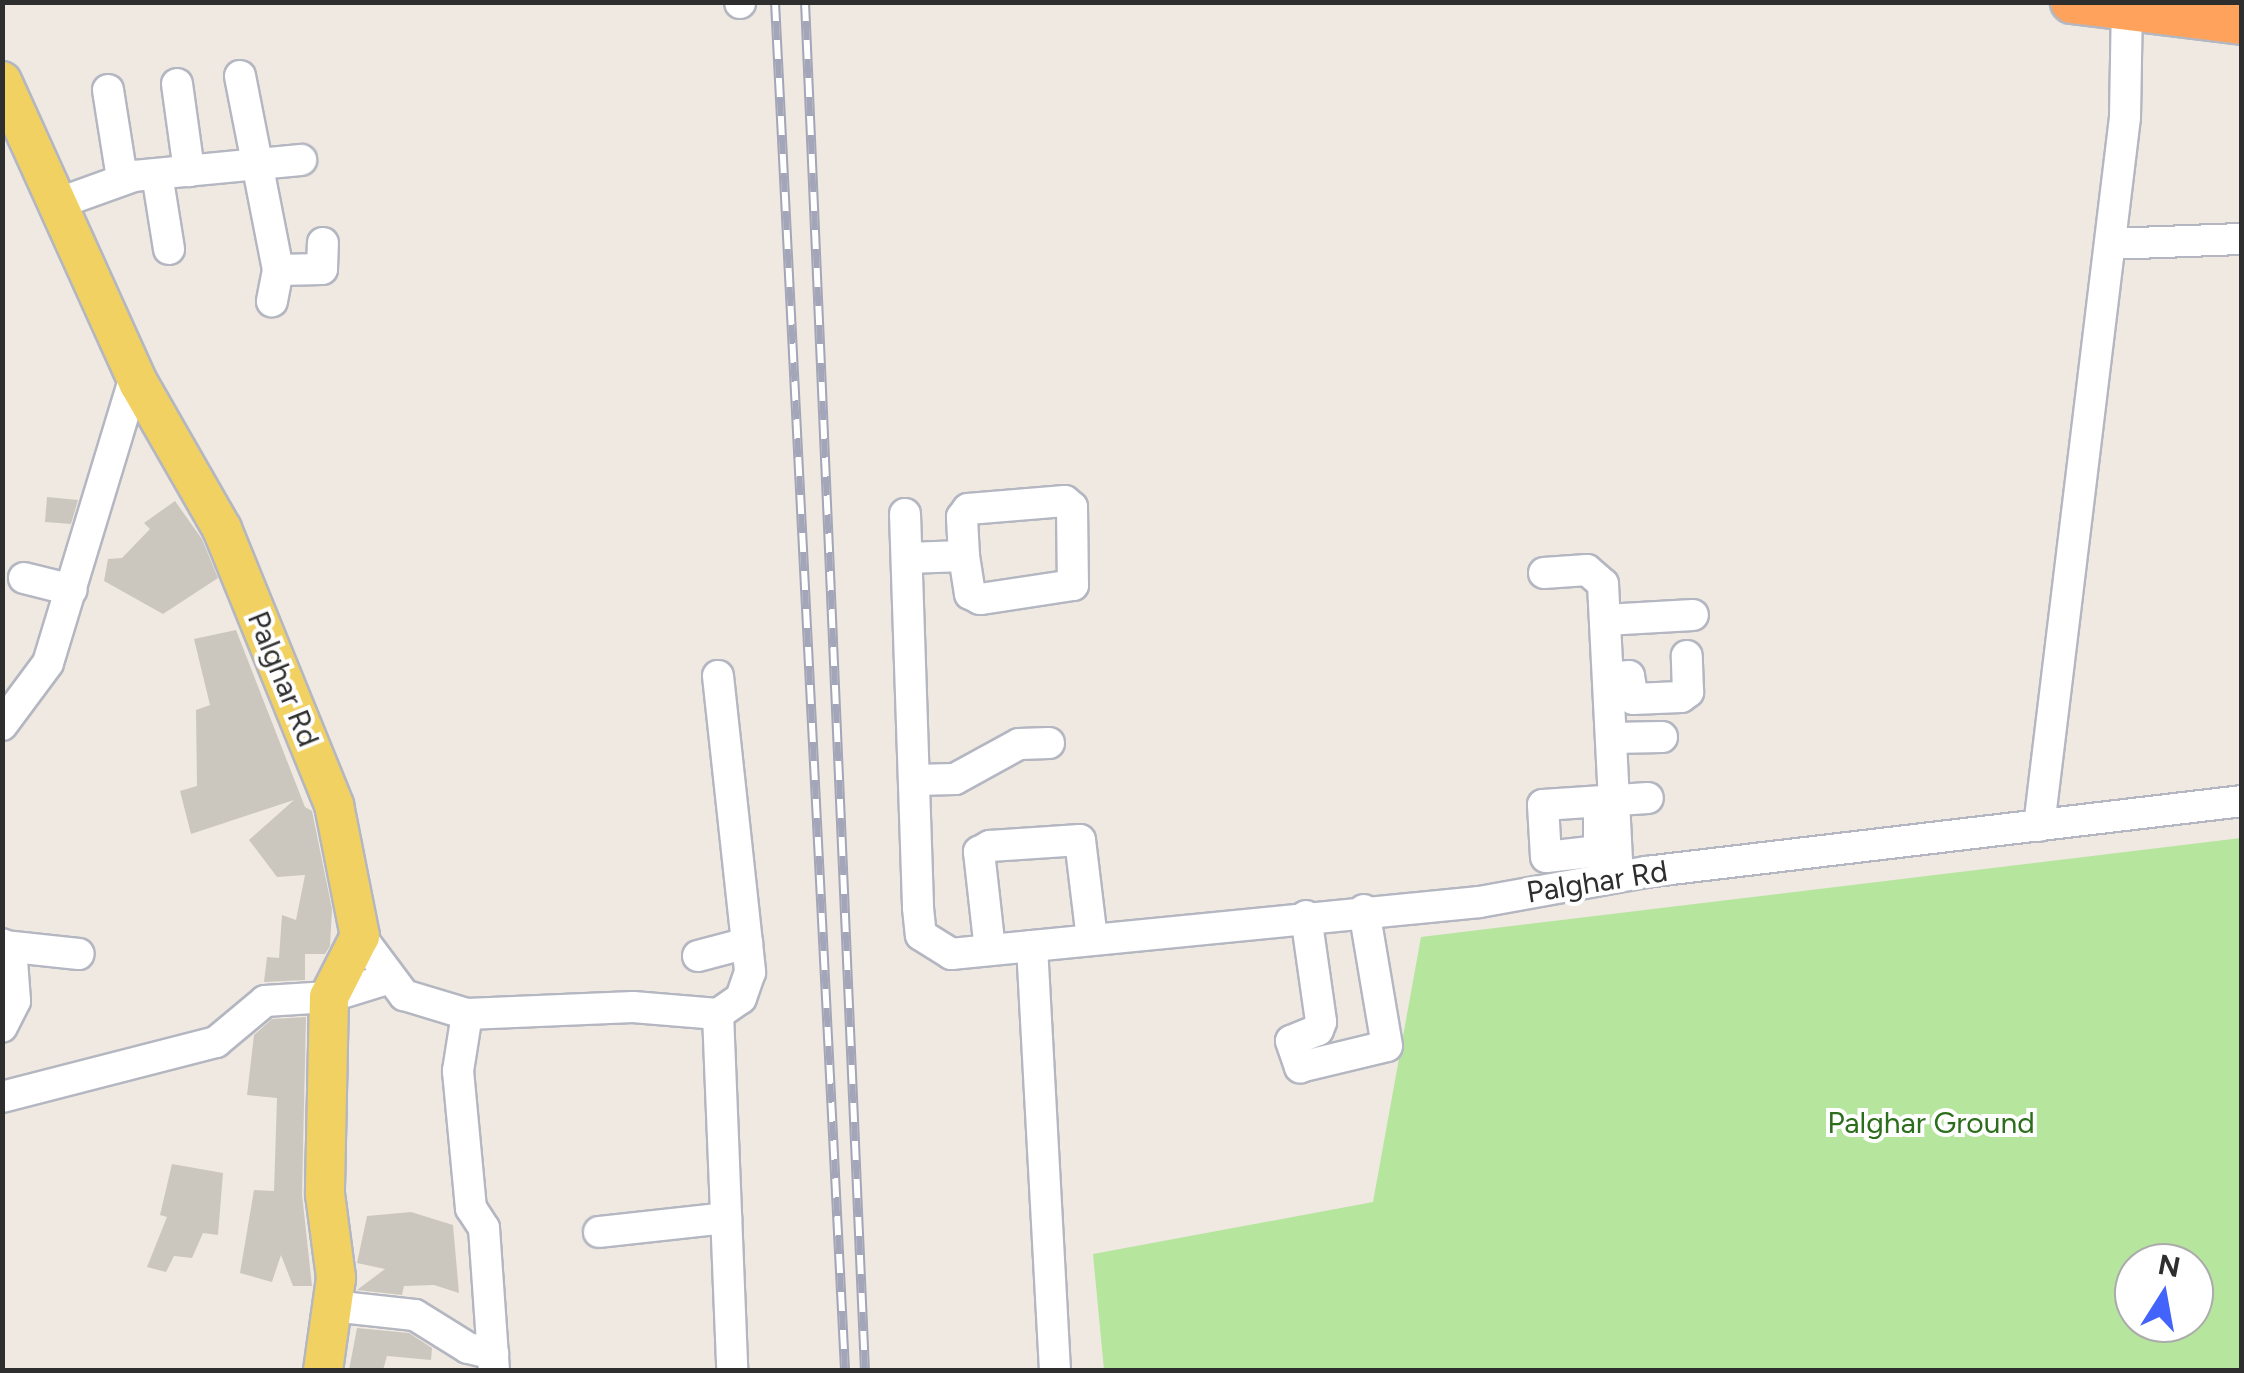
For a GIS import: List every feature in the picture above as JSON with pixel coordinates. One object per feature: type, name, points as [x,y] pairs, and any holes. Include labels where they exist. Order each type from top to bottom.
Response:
[{"type":"highway","points":[[2072,2],[2192,10],[2242,23]]},
{"type":"main road","name":"Palghar Rd","points":[[2,81],[135,376],[222,529],[334,805],[360,936]]},
{"type":"main road","points":[[322,1370],[336,1278],[325,1194],[326,983],[360,936]]},
{"type":"street","points":[[2040,826],[2125,117],[2128,7]]},
{"type":"street","points":[[240,76],[262,164],[278,270],[272,301]]},
{"type":"street","points":[[177,84],[189,171]]},
{"type":"street","points":[[108,90],[122,178]]},
{"type":"street","points":[[59,204],[122,178],[301,160]]},
{"type":"street","points":[[157,174],[169,250]]},
{"type":"street","points":[[2110,244],[2242,240]]},
{"type":"street","points":[[278,270],[322,268],[322,243]]},
{"type":"street","points":[[2,725],[48,663],[135,376]]},
{"type":"street","points":[[1065,500],[1072,506],[1073,585],[980,599],[970,594],[964,556],[962,517],[968,509],[1065,500]]},
{"type":"street","points":[[905,514],[914,780],[955,779],[1019,744],[1049,743]]},
{"type":"street","points":[[906,558],[964,556]]},
{"type":"street","points":[[1544,574],[1587,570],[1597,576],[1606,620],[1634,699],[1681,697],[1688,692],[1687,656]]},
{"type":"street","points":[[24,578],[72,590]]},
{"type":"street","points":[[1606,620],[1693,616]]},
{"type":"street","points":[[1618,876],[1607,804],[1622,669]]},
{"type":"street","points":[[718,676],[750,982],[718,1014],[732,1370]]},
{"type":"street","points":[[1612,738],[1662,736]]},
{"type":"street","name":"Palghar Rd","points":[[914,780],[921,936],[951,954],[1364,910],[1479,902],[1618,876],[2242,801]]},
{"type":"street","points":[[1607,804],[1648,798]]},
{"type":"street","points":[[990,950],[978,852],[990,846],[1080,840],[1092,939]]},
{"type":"street","points":[[1306,916],[1321,1022],[1318,1030],[1291,1041],[1300,1068],[1387,1046],[1364,910]]},
{"type":"street","name":"Palghar Rd","points":[[360,936],[387,980]]},
{"type":"street","points":[[698,956],[746,943]]},
{"type":"street","points":[[2,1026],[15,1001],[3,945],[79,954]]},
{"type":"street","points":[[1032,946],[1055,1370]]},
{"type":"street","points":[[2,1097],[216,1042],[265,1001],[326,983],[387,980],[404,995],[466,1014],[633,1007],[718,1014]]},
{"type":"street","points":[[466,1014],[458,1071],[471,1208],[484,1228],[493,1362]]},
{"type":"street","points":[[599,1232],[726,1218]]},
{"type":"street","points":[[332,1306],[415,1315],[493,1362]]},
{"type":"green space","name":"Palghar Ground","points":[[2241,838],[2241,1370],[1104,1370],[1093,1254],[1373,1202],[1421,937]]},
{"type":"building","points":[[47,497],[78,500],[71,524],[45,522]]},
{"type":"building","points":[[175,501],[202,539],[218,578],[163,614],[104,581],[108,559],[122,558],[150,529],[144,523]]},
{"type":"building","points":[[236,630],[305,807],[312,811],[332,909],[330,946],[325,954],[305,954],[305,980],[264,982],[267,957],[279,958],[282,915],[296,920],[305,875],[277,877],[249,840],[294,800],[191,834],[180,791],[197,786],[196,710],[210,705],[194,639]]},
{"type":"building","points":[[306,1017],[302,1194],[312,1286],[293,1286],[281,1255],[272,1282],[240,1273],[254,1190],[274,1191],[277,1098],[247,1095],[254,1035],[272,1019]]},
{"type":"building","points":[[172,1164],[223,1173],[218,1235],[203,1233],[192,1258],[174,1256],[166,1272],[147,1267],[167,1217],[160,1215]]},
{"type":"building","points":[[411,1212],[453,1225],[459,1293],[434,1285],[404,1286],[402,1295],[357,1290],[385,1269],[357,1263],[367,1216]]},
{"type":"building","points":[[357,1328],[409,1333],[432,1348],[431,1360],[387,1356],[383,1370],[349,1370]]},
{"type":"railway","points":[[775,2],[845,1370]]},
{"type":"railway","points":[[805,2],[865,1370]]}]
